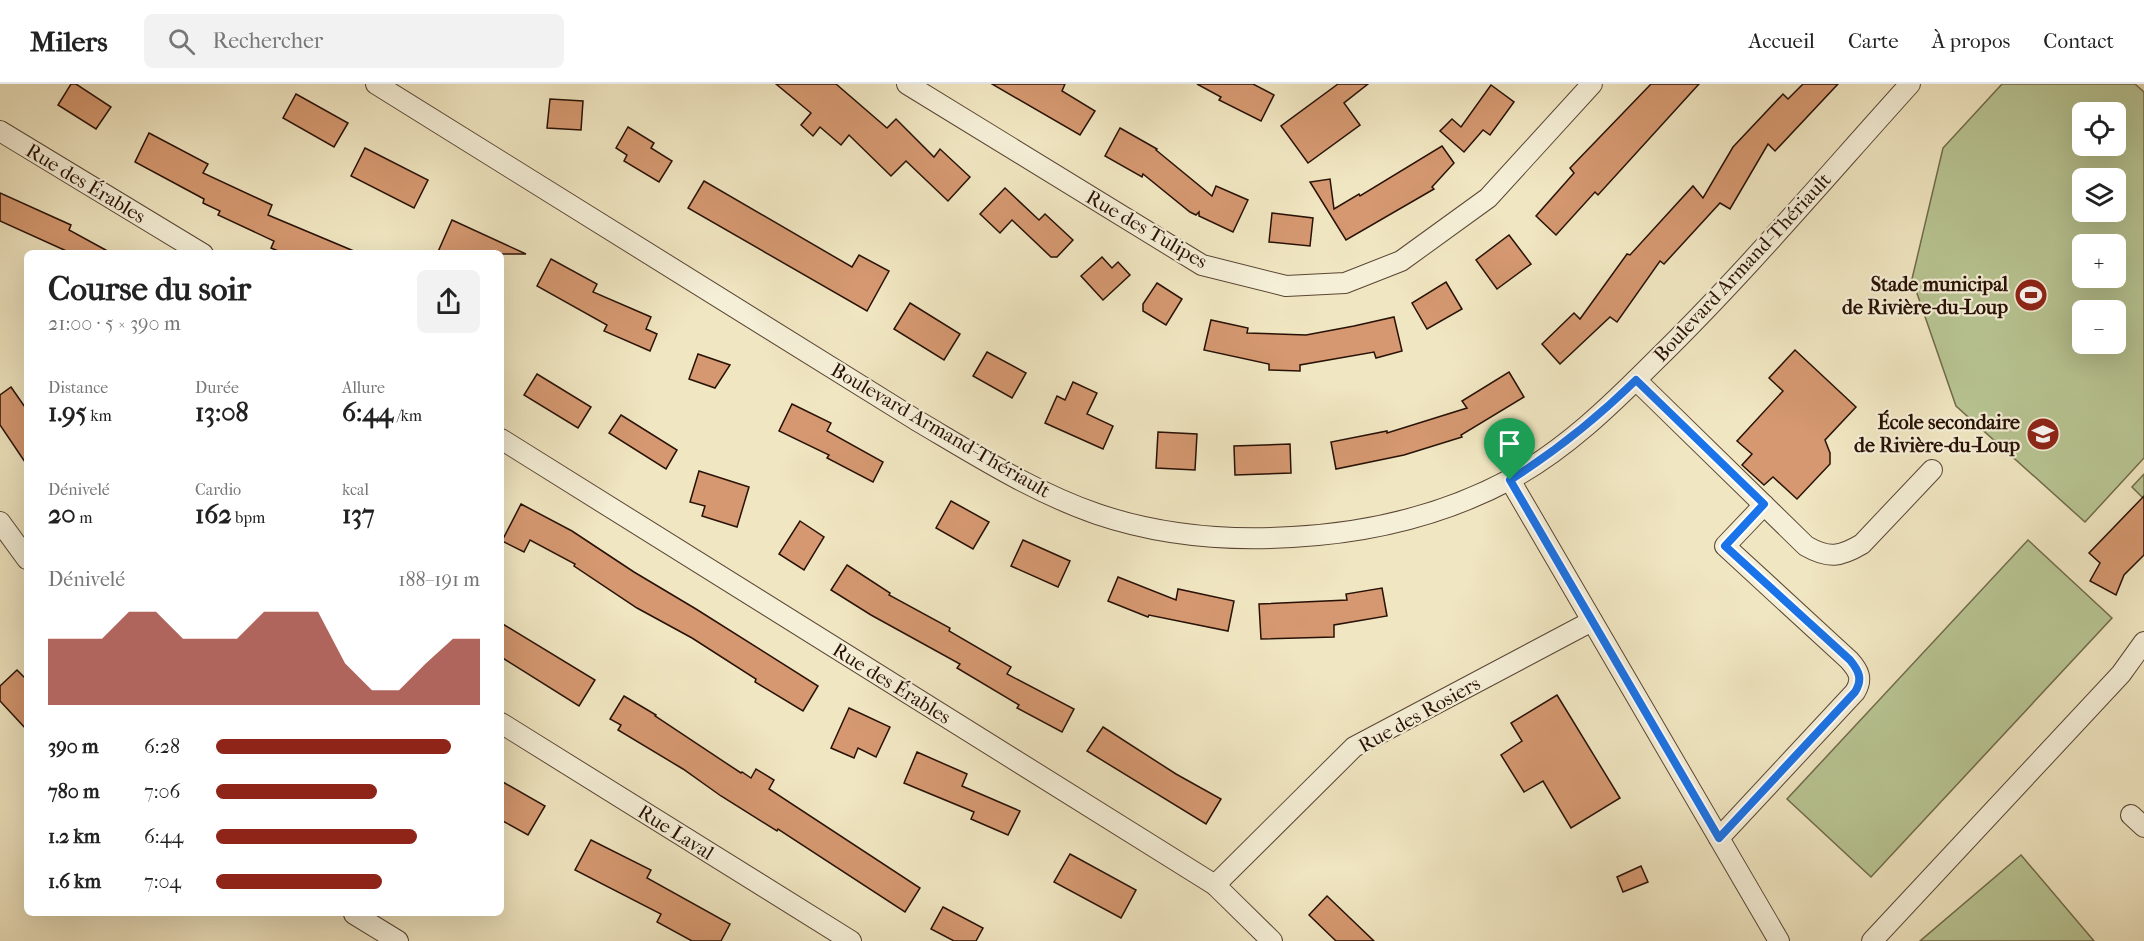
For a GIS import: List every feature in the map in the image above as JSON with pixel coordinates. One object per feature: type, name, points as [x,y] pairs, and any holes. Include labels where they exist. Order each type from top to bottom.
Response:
[{"type":"street","name":"Boulevard Armand-Thériault","points":[[376,84],[916,420],[992,464],[1054,496],[1097,514],[1153,529],[1203,536],[1267,538],[1311,536],[1400,521],[1468,498],[1510,480],[1569,440],[1600,414],[1698,320],[1910,84]]},
{"type":"street","name":"Rue des Tulipes","points":[[907,84],[1202,265],[1286,286],[1345,283],[1401,261],[1488,198],[1592,84]]},
{"type":"street","name":"Rue des Érables","points":[[0,131],[196,250]]},
{"type":"street","points":[[1636,380],[1806,546],[1818,553],[1833,556],[1848,552],[1862,544],[1932,470]]},
{"type":"street","name":"Rue des Érables","points":[[504,441],[1215,885],[1272,941]]},
{"type":"street","points":[[1510,480],[1779,941]]},
{"type":"street","points":[[1719,838],[1860,684],[1860,676],[1850,660],[1725,546],[1764,504]]},
{"type":"street","points":[[0,522],[24,553]]},
{"type":"street","name":"Rue des Rosiers","points":[[1215,885],[1354,747],[1592,621]]},
{"type":"street","points":[[1872,941],[2121,674],[2144,642]]},
{"type":"street","name":"Rue Laval","points":[[504,725],[851,941]]},
{"type":"street","points":[[357,916],[398,941]]},
{"type":"green space","name":"Stade municipal de Rivière-du-Loup","points":[[2002,84],[2135,84],[2144,92],[2144,458],[2085,522],[1956,406],[1912,279],[1943,148]]},
{"type":"green space","points":[[2144,474],[2144,499],[2132,487]]},
{"type":"green space","points":[[2028,540],[2112,618],[1871,877],[1787,799]]},
{"type":"green space","points":[[2021,855],[2094,941],[1920,941]]},
{"type":"building","points":[[71,84],[76,84],[111,107],[96,129],[58,105]]},
{"type":"building","points":[[776,84],[836,84],[887,128],[896,119],[934,157],[940,149],[970,177],[948,201],[906,161],[891,176],[849,135],[841,145],[820,127],[813,136],[801,125],[811,113]]},
{"type":"building","points":[[992,84],[1065,84],[1062,91],[1095,111],[1080,135]]},
{"type":"building","points":[[1197,84],[1253,84],[1274,95],[1261,121],[1219,100],[1221,97]]},
{"type":"building","points":[[1338,84],[1368,84],[1344,103],[1360,125],[1308,163],[1281,126]]},
{"type":"building","points":[[1651,84],[1699,84],[1598,195],[1595,192],[1556,235],[1536,216],[1574,173],[1570,168]]},
{"type":"building","points":[[1803,84],[1838,84],[1775,151],[1768,144],[1730,209],[1720,203],[1664,264],[1660,261],[1617,322],[1610,317],[1560,364],[1542,344],[1574,313],[1580,319],[1627,254],[1630,255],[1693,186],[1703,198],[1733,147],[1783,94],[1788,99]]},
{"type":"building","points":[[1491,85],[1514,102],[1490,135],[1483,130],[1464,152],[1440,131],[1452,119],[1461,127]]},
{"type":"building","points":[[296,94],[348,123],[334,147],[283,118]]},
{"type":"building","points":[[550,99],[583,101],[581,130],[547,128]]},
{"type":"building","points":[[628,127],[654,143],[651,148],[672,161],[659,182],[624,161],[627,155],[616,148]]},
{"type":"building","points":[[1120,128],[1157,149],[1212,196],[1216,186],[1248,200],[1233,232],[1199,216],[1199,212],[1196,215],[1190,212],[1143,174],[1142,177],[1105,156]]},
{"type":"building","points":[[149,133],[208,164],[203,173],[272,205],[268,215],[351,250],[276,250],[271,248],[274,241],[218,215],[220,211],[203,203],[204,199],[135,162]]},
{"type":"building","points":[[1442,146],[1454,163],[1432,187],[1434,189],[1346,240],[1310,182],[1330,179],[1334,209],[1359,194],[1360,196]]},
{"type":"building","points":[[365,148],[428,180],[414,208],[351,176]]},
{"type":"building","points":[[704,181],[852,267],[859,255],[889,271],[867,311],[688,208]]},
{"type":"building","points":[[1005,188],[1039,220],[1045,214],[1073,240],[1057,257],[1051,257],[1012,220],[1000,233],[980,214]]},
{"type":"building","points":[[0,193],[71,225],[69,230],[106,250],[64,250],[0,221]]},
{"type":"building","points":[[1272,213],[1313,218],[1310,246],[1269,242]]},
{"type":"building","points":[[452,220],[526,254],[504,254],[504,250],[439,250]]},
{"type":"building","points":[[1509,235],[1531,264],[1497,289],[1476,260]]},
{"type":"building","points":[[1102,257],[1112,268],[1118,262],[1130,275],[1103,300],[1081,276]]},
{"type":"building","points":[[551,259],[597,284],[593,292],[651,317],[646,329],[657,334],[650,351],[604,331],[607,325],[537,286]]},
{"type":"building","points":[[1446,282],[1462,309],[1427,329],[1412,303]]},
{"type":"building","points":[[1157,283],[1182,299],[1166,325],[1143,311],[1143,304]]},
{"type":"building","points":[[910,303],[960,334],[944,360],[894,329]]},
{"type":"building","points":[[1394,317],[1402,351],[1376,358],[1374,352],[1300,365],[1300,371],[1269,370],[1269,364],[1204,350],[1211,320],[1248,328],[1247,333],[1306,335]]},
{"type":"building","points":[[1795,350],[1856,407],[1825,440],[1830,453],[1830,464],[1797,499],[1773,477],[1764,485],[1742,465],[1752,454],[1737,441],[1783,391],[1769,378]]},
{"type":"building","points":[[987,352],[1026,373],[1012,398],[973,376]]},
{"type":"building","points":[[698,354],[730,365],[715,388],[689,379]]},
{"type":"building","points":[[1509,372],[1524,397],[1461,435],[1462,437],[1404,455],[1336,469],[1331,442],[1387,431],[1387,433],[1467,408],[1462,401]]},
{"type":"building","points":[[537,374],[591,407],[578,428],[524,395]]},
{"type":"building","points":[[1073,382],[1097,393],[1087,414],[1113,426],[1103,449],[1045,423],[1057,396],[1065,400]]},
{"type":"building","points":[[11,387],[24,406],[24,461],[0,425],[0,395]]},
{"type":"building","points":[[792,404],[831,423],[827,431],[883,462],[873,482],[827,458],[829,455],[779,431]]},
{"type":"building","points":[[621,415],[677,450],[666,469],[609,433]]},
{"type":"building","points":[[1158,432],[1197,434],[1195,470],[1156,468]]},
{"type":"building","points":[[1290,444],[1291,473],[1235,475],[1234,446]]},
{"type":"building","points":[[699,471],[749,487],[737,527],[702,516],[705,506],[690,502]]},
{"type":"building","points":[[2144,496],[2144,555],[2124,575],[2116,595],[2090,581],[2100,563],[2089,553]]},
{"type":"building","points":[[951,501],[989,522],[973,549],[936,528]]},
{"type":"building","points":[[521,504],[572,531],[818,686],[803,711],[755,682],[756,679],[692,638],[637,608],[574,566],[575,564],[530,540],[524,552],[504,542],[504,537]]},
{"type":"building","points":[[800,521],[824,537],[804,570],[779,554]]},
{"type":"building","points":[[1023,540],[1070,561],[1058,587],[1011,566]]},
{"type":"building","points":[[847,565],[890,593],[889,595],[950,628],[949,631],[1011,667],[1007,674],[1074,709],[1062,732],[1017,708],[1019,705],[957,668],[960,664],[831,590]]},
{"type":"building","points":[[1118,577],[1176,600],[1178,589],[1234,601],[1228,631],[1149,615],[1148,617],[1108,601]]},
{"type":"building","points":[[1382,588],[1387,616],[1334,625],[1334,637],[1261,639],[1259,604],[1347,600],[1346,594]]},
{"type":"building","points":[[504,625],[595,680],[579,706],[504,659]]},
{"type":"building","points":[[17,670],[24,677],[24,727],[0,701],[0,686]]},
{"type":"building","points":[[1557,695],[1620,798],[1571,828],[1543,781],[1524,792],[1501,755],[1522,741],[1511,723]]},
{"type":"building","points":[[624,696],[741,773],[751,778],[756,769],[774,780],[769,789],[920,888],[905,912],[778,829],[777,831],[683,769],[618,730],[621,725],[610,719]]},
{"type":"building","points":[[849,708],[890,727],[876,757],[858,748],[854,758],[831,748]]},
{"type":"building","points":[[1103,727],[1176,774],[1221,799],[1206,824],[1087,751]]},
{"type":"building","points":[[917,752],[967,774],[962,786],[1020,811],[1008,835],[971,819],[974,812],[904,783]]},
{"type":"building","points":[[504,783],[545,806],[528,835],[504,822]]},
{"type":"building","points":[[591,840],[651,870],[647,878],[730,924],[721,941],[692,941],[657,922],[661,914],[575,870]]},
{"type":"building","points":[[1070,854],[1136,890],[1121,918],[1054,882]]},
{"type":"building","points":[[1641,866],[1648,882],[1623,892],[1617,877]]},
{"type":"building","points":[[1327,896],[1374,941],[1336,941],[1309,915]]},
{"type":"building","points":[[943,907],[983,928],[976,941],[954,941],[931,929]]},
{"type":"place","name":"Stade municipal de Rivière-du-Loup","points":[[2031,295]]},
{"type":"place","name":"École secondaire de Rivière-du-Loup","points":[[2043,434]]},
{"type":"route","points":[[1636,380],[1764,504],[1725,546],[1850,660],[1860,676],[1860,684],[1719,838],[1592,621],[1510,480],[1569,440],[1636,380]]}]
